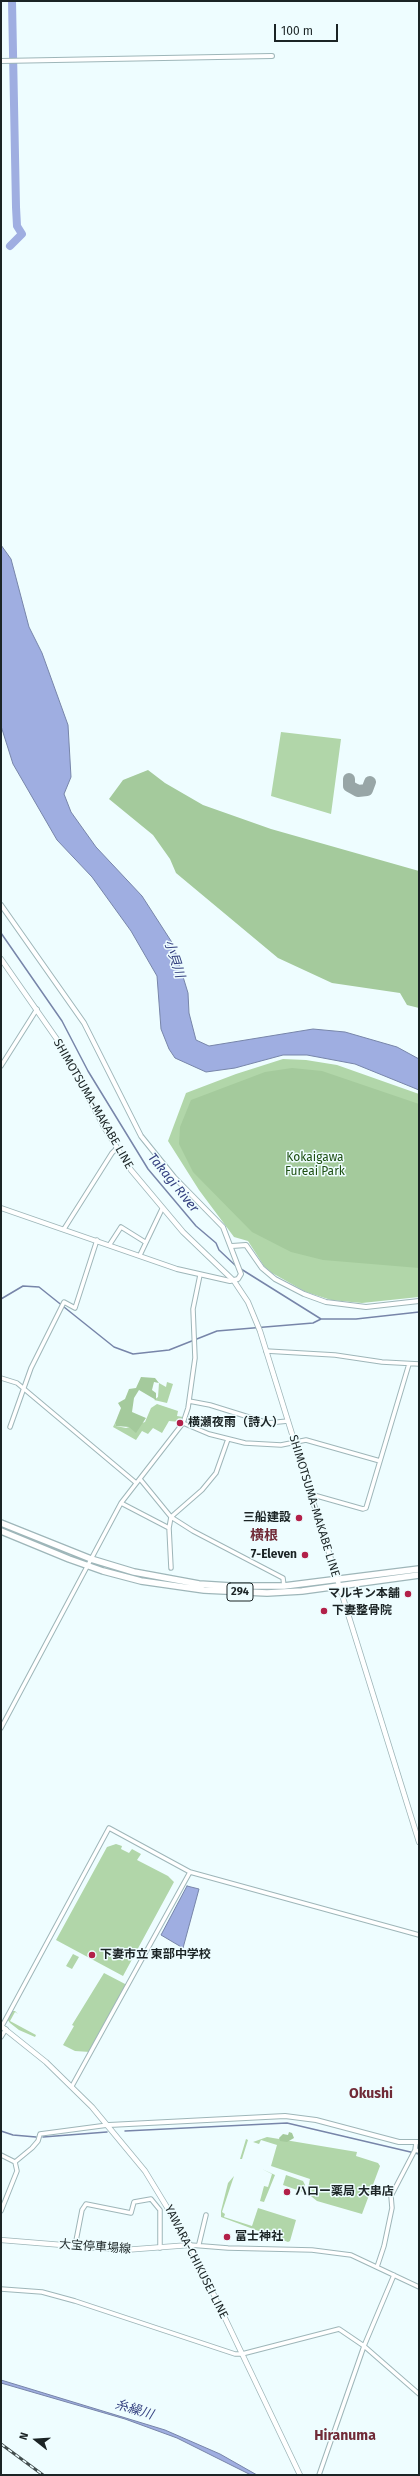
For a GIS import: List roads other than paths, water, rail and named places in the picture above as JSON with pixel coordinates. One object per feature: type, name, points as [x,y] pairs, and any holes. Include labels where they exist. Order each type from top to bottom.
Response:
[{"type":"highway","name":"294","points":[[1,1523],[91,1559],[171,1580],[230,1586],[284,1586],[419,1569]]},
{"type":"highway","name":"294","points":[[1,1531],[88,1566],[141,1581],[204,1590],[267,1593],[340,1587],[419,1575]]},
{"type":"main road","name":"SHIMOTSUMA-MAKABE LINE","points":[[1,959],[38,1009],[62,1048],[117,1148],[131,1170],[162,1209],[234,1280],[248,1302],[260,1331],[419,1842]]},
{"type":"main road","name":"YAWARA-CHIKUSEI LINE","points":[[3,2027],[72,2086],[109,2125],[144,2170],[190,2245],[300,2475]]},
{"type":"main road","name":"大宝停車場線","points":[[1,2240],[124,2250],[190,2245]]},
{"type":"street","points":[[1,61],[272,56]]},
{"type":"street","points":[[1,907],[84,1023],[141,1136],[174,1178],[219,1222],[232,1246],[241,1272],[240,1277],[234,1280],[200,1275],[1,1208]]},
{"type":"street","points":[[1,1066],[38,1009]]},
{"type":"street","points":[[64,1229],[112,1153],[117,1148]]},
{"type":"street","points":[[140,1255],[162,1209]]},
{"type":"street","points":[[110,1244],[121,1227],[145,1242]]},
{"type":"street","points":[[10,1427],[22,1388],[61,1307],[64,1302],[75,1308],[97,1240]]},
{"type":"street","points":[[232,1246],[246,1245],[262,1268],[275,1279],[304,1294],[326,1302],[366,1306],[419,1301]]},
{"type":"street","points":[[1,1728],[122,1503],[135,1482],[140,1480],[183,1423],[189,1401],[196,1346],[194,1302],[200,1275]]},
{"type":"street","points":[[266,1351],[335,1355],[374,1362],[419,1364]]},
{"type":"street","points":[[310,1494],[364,1509],[409,1364]]},
{"type":"street","points":[[1,1378],[16,1383],[135,1482]]},
{"type":"street","points":[[189,1401],[210,1405],[268,1423],[288,1421]]},
{"type":"street","points":[[183,1423],[228,1440],[281,1445],[306,1440],[380,1461]]},
{"type":"street","points":[[171,1568],[169,1528],[171,1517],[202,1490],[216,1473],[228,1440]]},
{"type":"street","points":[[140,1480],[171,1517],[193,1531],[282,1578],[284,1586]]},
{"type":"street","points":[[122,1503],[169,1528]]},
{"type":"street","points":[[1,2037],[3,2027],[109,1828],[190,1872],[419,1935]]},
{"type":"street","points":[[72,2086],[190,1872]]},
{"type":"street","points":[[15,2162],[35,2145],[40,2134],[65,2129],[109,2125],[285,2116],[316,2120],[399,2142],[418,2142],[416,2152],[391,2196],[392,2208],[384,2246],[377,2267]]},
{"type":"street","points":[[1,2155],[15,2162]]},
{"type":"street","points":[[1,2211],[16,2171],[15,2162]]},
{"type":"street","points":[[75,2246],[82,2210],[86,2204],[131,2213],[134,2202],[151,2199],[160,2210],[160,2248]]},
{"type":"street","points":[[199,2244],[206,2215]]},
{"type":"street","points":[[190,2245],[199,2244],[221,2248],[273,2248],[350,2255],[419,2288]]},
{"type":"street","points":[[319,2475],[364,2346],[394,2275]]},
{"type":"street","points":[[1,2289],[42,2292],[75,2301],[216,2349],[242,2354],[339,2329],[364,2346],[419,2394]]},
{"type":"water","name":"小貝川","points":[[1,545],[11,559],[29,627],[42,653],[68,725],[71,777],[64,794],[71,812],[96,847],[142,896],[173,944],[188,993],[189,1013],[196,1040],[209,1046],[313,1029],[345,1032],[397,1047],[419,1059],[419,1090],[355,1064],[307,1055],[283,1055],[235,1068],[206,1072],[175,1058],[169,1049],[161,1029],[157,976],[131,931],[92,877],[57,840],[13,764],[1,726]]},
{"type":"water","points":[[187,1886],[199,1889],[183,1948],[161,1935]]},
{"type":"water","points":[[1,2380],[165,2430],[220,2454],[257,2475],[251,2475],[177,2438],[125,2419],[1,2383]]},
{"type":"waterway","points":[[10,246],[22,234],[17,226],[16,207],[12,1]]},
{"type":"waterway","name":"Takagi River","points":[[1,933],[62,1021],[88,1071],[148,1169],[196,1226],[216,1243],[219,1250],[236,1266]]},
{"type":"waterway","name":"Takagi River","points":[[241,1269],[321,1319],[356,1319],[419,1312]]},
{"type":"waterway","points":[[1,1299],[23,1286],[39,1287],[114,1347],[133,1354],[169,1350],[217,1331],[313,1323],[321,1319]]},
{"type":"waterway","points":[[125,2131],[287,2123],[419,2154]]},
{"type":"waterway","points":[[1,2131],[13,2135],[36,2137]]},
{"type":"waterway","points":[[43,2137],[107,2132]]},
{"type":"railway","points":[[1,2444],[43,2475]]},
{"type":"place","name":"横瀬夜雨（詩人）","points":[[180,1423]]},
{"type":"place","name":"三船建設","points":[[299,1518]]},
{"type":"place","name":"7-Eleven","points":[[305,1555]]},
{"type":"place","name":"マルキン本舗","points":[[408,1594]]},
{"type":"place","name":"下妻整骨院","points":[[324,1611]]},
{"type":"place","name":"下妻市立 東部中学校","points":[[92,1955]]},
{"type":"place","name":"ハロー薬局 大串店","points":[[287,2192]]},
{"type":"place","name":"富士神社","points":[[227,2237]]},
{"type":"district","name":"横根","points":[[264,1536]]},
{"type":"district","name":"Okushi","points":[[371,2094]]},
{"type":"district","name":"Hiranuma","points":[[345,2436]]},
{"type":"park label","name":"Kokaigawa Fureai Park","points":[[315,1165]]},
{"type":"water label","name":"糸繰川","points":[[134,2410]]}]
